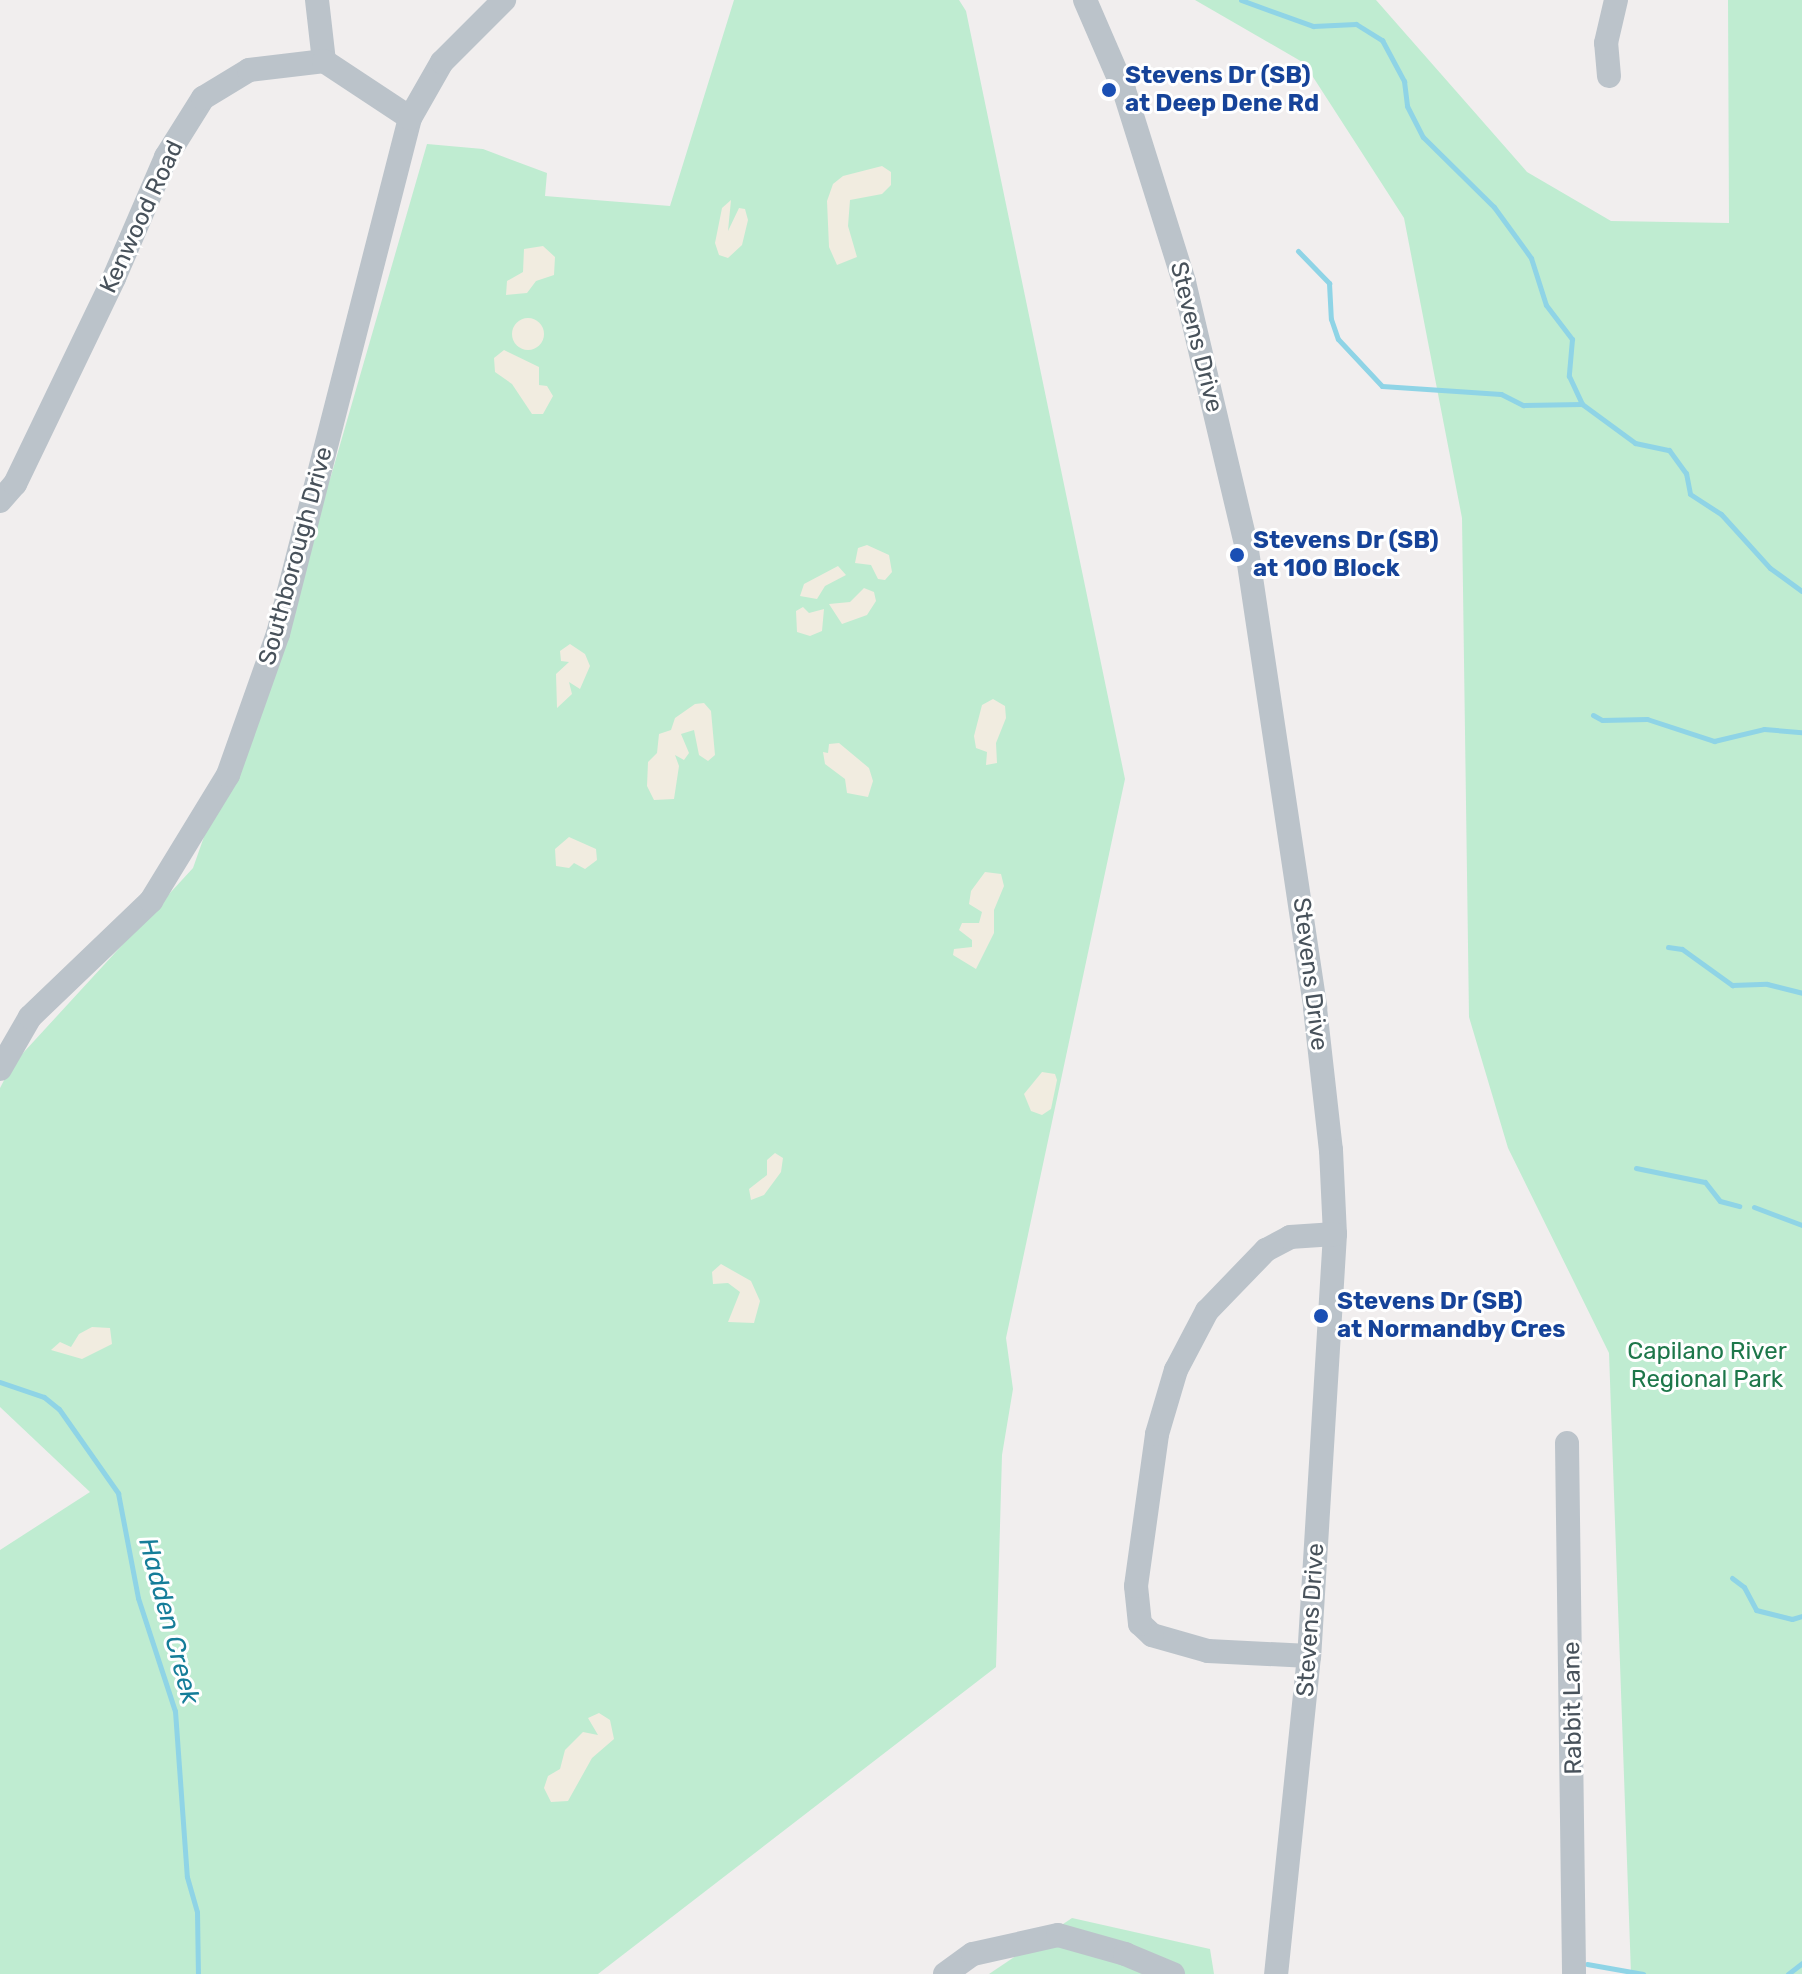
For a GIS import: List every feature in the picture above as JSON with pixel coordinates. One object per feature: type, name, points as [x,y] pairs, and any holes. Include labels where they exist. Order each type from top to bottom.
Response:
[{"type":"street","points":[[317,0],[324,61],[410,118]]},
{"type":"street","name":"Southborough Drive","points":[[0,1069],[30,1017],[151,901],[228,775],[278,634],[410,118],[442,62],[504,0]]},
{"type":"street","name":"Stevens Drive","points":[[1085,0],[1124,90],[1184,282],[1246,544],[1315,1008],[1335,1234],[1309,1656],[1276,1974]]},
{"type":"street","points":[[1609,76],[1606,43],[1616,0]]},
{"type":"street","name":"Kenwood Road","points":[[0,501],[15,484],[101,305],[166,157],[203,98],[249,70],[324,61]]},
{"type":"street","points":[[1309,1656],[1208,1651],[1152,1635],[1140,1624],[1136,1586],[1157,1434],[1176,1370],[1207,1311],[1266,1250],[1290,1237],[1335,1234]]},
{"type":"street","name":"Rabbit Lane","points":[[1567,1443],[1574,1974]]},
{"type":"street","points":[[945,1974],[973,1954],[1058,1935],[1125,1954],[1173,1974]]},
{"type":"green space","points":[[734,0],[959,0],[966,11],[1125,779],[1006,1338],[1013,1389],[1002,1455],[996,1667],[598,1974],[0,1974],[0,1550],[90,1492],[0,1407],[0,1088],[12,1065],[193,868],[331,476],[427,144],[483,149],[547,173],[545,196],[670,206]]},
{"type":"green space","name":"Capilano River Regional Park","points":[[1195,0],[1376,0],[1527,172],[1611,221],[1729,223],[1728,0],[1802,0],[1802,1974],[1631,1974],[1609,1353],[1508,1148],[1469,1017],[1462,518],[1404,218],[1304,63]]},
{"type":"green space","points":[[1072,1918],[1210,1949],[1214,1974],[989,1974]]},
{"type":"sand","points":[[882,166],[891,172],[891,185],[882,194],[850,200],[848,226],[857,257],[837,265],[829,247],[827,201],[833,184],[843,176]]},
{"type":"sand","points":[[731,200],[728,231],[739,208],[745,209],[748,220],[742,245],[728,258],[719,255],[715,243],[722,208]]},
{"type":"sand","points":[[543,246],[555,257],[554,275],[536,281],[527,293],[506,295],[507,281],[523,272],[524,249]]},
{"type":"sand","points":[[528,318],[540,322],[544,334],[540,346],[528,350],[516,346],[512,334],[516,322]]},
{"type":"sand","points":[[504,350],[539,367],[539,385],[547,386],[553,396],[543,414],[532,414],[512,384],[495,372],[494,358]]},
{"type":"sand","points":[[867,545],[889,555],[892,572],[885,580],[878,579],[871,565],[855,563],[858,548]]},
{"type":"sand","points":[[838,566],[846,575],[825,586],[817,599],[800,596],[804,584]]},
{"type":"sand","points":[[864,588],[874,592],[876,601],[867,615],[842,624],[829,604],[850,602]]},
{"type":"sand","points":[[803,607],[809,613],[824,609],[822,631],[810,636],[797,632],[796,611]]},
{"type":"sand","points":[[570,644],[585,654],[590,666],[580,689],[569,682],[572,694],[557,708],[556,674],[569,662],[561,661],[560,651]]},
{"type":"sand","points":[[993,699],[1005,706],[1006,718],[996,743],[997,763],[986,765],[987,752],[976,748],[974,736],[982,705]]},
{"type":"sand","points":[[704,703],[711,711],[715,755],[708,761],[699,755],[694,730],[681,734],[689,753],[684,760],[675,755],[679,766],[674,799],[654,800],[647,786],[648,762],[657,753],[659,734],[671,730],[675,718],[695,704]]},
{"type":"sand","points":[[839,743],[869,768],[873,781],[868,797],[847,793],[845,779],[825,764],[823,752],[828,753],[829,744]]},
{"type":"sand","points":[[569,837],[596,849],[597,860],[585,869],[574,863],[569,868],[556,866],[555,849]]},
{"type":"sand","points":[[985,872],[1001,874],[1004,886],[994,910],[994,933],[976,969],[953,955],[954,949],[972,947],[972,940],[959,930],[962,923],[979,923],[982,912],[969,904],[971,891]]},
{"type":"sand","points":[[1042,1072],[1055,1074],[1057,1080],[1051,1109],[1042,1115],[1031,1111],[1024,1094]]},
{"type":"sand","points":[[775,1153],[783,1158],[781,1172],[764,1195],[751,1200],[749,1189],[767,1175],[767,1160]]},
{"type":"sand","points":[[721,1264],[751,1281],[760,1301],[754,1323],[728,1322],[740,1292],[728,1283],[713,1284],[712,1272]]},
{"type":"sand","points":[[92,1327],[110,1328],[112,1344],[82,1359],[51,1350],[60,1342],[71,1347],[79,1334]]},
{"type":"sand","points":[[599,1713],[610,1720],[614,1739],[592,1758],[568,1801],[551,1802],[544,1788],[548,1776],[560,1769],[565,1750],[583,1732],[598,1735],[588,1718]]},
{"type":"waterway","points":[[1241,0],[1313,26],[1356,24],[1382,40],[1404,81],[1407,106],[1423,137],[1494,207],[1531,258],[1546,305],[1572,339],[1569,376],[1582,404],[1635,443],[1669,450],[1686,473],[1690,494],[1721,514],[1770,568],[1802,591]]},
{"type":"waterway","points":[[1298,251],[1329,283],[1331,319],[1338,339],[1382,386],[1501,394],[1523,405],[1582,404]]},
{"type":"waterway","points":[[1593,715],[1602,720],[1647,719],[1714,741],[1764,729],[1802,732]]},
{"type":"waterway","points":[[1668,947],[1682,949],[1732,985],[1767,984],[1802,993]]},
{"type":"waterway","points":[[1636,1168],[1705,1182],[1720,1201],[1739,1206]]},
{"type":"waterway","points":[[1754,1207],[1802,1225]]},
{"type":"waterway","name":"Hadden Creek","points":[[0,1382],[44,1397],[59,1409],[118,1493],[138,1598],[175,1711],[187,1877],[197,1912],[198,1974]]},
{"type":"waterway","points":[[1732,1578],[1744,1587],[1756,1610],[1792,1619],[1802,1616]]},
{"type":"waterway","points":[[1788,1974],[1802,1963]]},
{"type":"waterway","points":[[1587,1964],[1643,1974]]},
{"type":"place","name":"Stevens Dr (SB) at Deep Dene Rd","points":[[1109,90]]},
{"type":"place","name":"Stevens Dr (SB) at 100 Block","points":[[1237,555]]},
{"type":"place","name":"Stevens Dr (SB) at Normandby Cres","points":[[1321,1316]]}]
